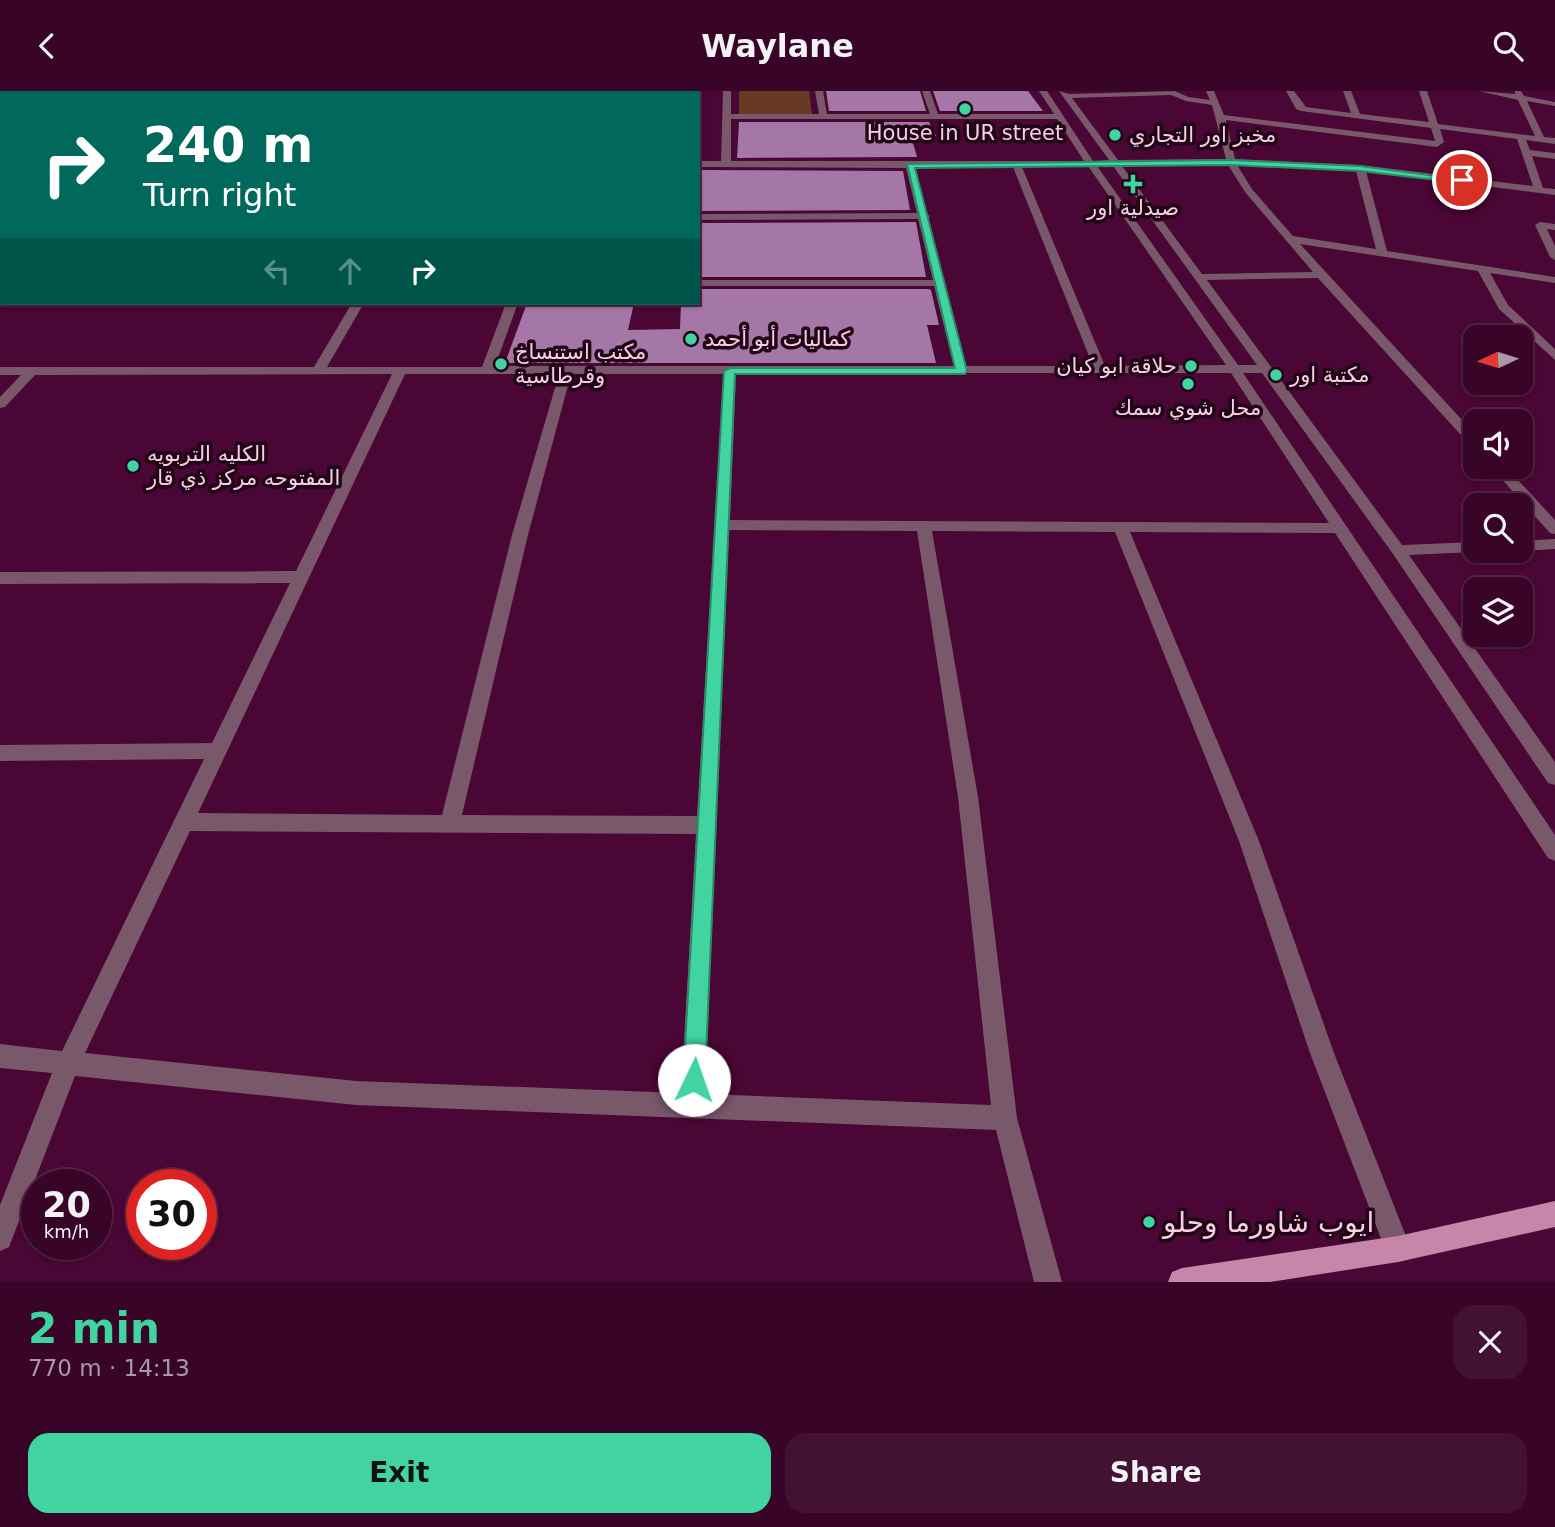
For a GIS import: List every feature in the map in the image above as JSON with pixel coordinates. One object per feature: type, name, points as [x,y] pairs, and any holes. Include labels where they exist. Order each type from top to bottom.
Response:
[{"type":"main road","points":[[1182,1282],[1398,1249],[1555,1214]]},
{"type":"street","points":[[726,164],[727,91]]},
{"type":"street","points":[[819,91],[823,117]]},
{"type":"street","points":[[926,91],[935,116]]},
{"type":"street","points":[[1043,91],[1235,370],[1555,852]]},
{"type":"street","points":[[1210,91],[1217,103],[1231,162],[1248,190],[1321,275],[1463,429]]},
{"type":"street","points":[[1290,91],[1300,108],[1555,141]]},
{"type":"street","points":[[1347,91],[1357,115]]},
{"type":"street","points":[[1221,117],[1437,143],[1440,142],[1423,91]]},
{"type":"street","points":[[1483,91],[1519,94],[1555,104]]},
{"type":"street","points":[[1065,94],[1169,92],[1186,99],[1217,103]]},
{"type":"street","points":[[1065,94],[1398,550],[1555,777]]},
{"type":"street","points":[[1519,94],[1541,139]]},
{"type":"street","points":[[726,117],[1058,116]]},
{"type":"street","points":[[1521,137],[1539,189]]},
{"type":"street","points":[[1524,152],[1555,156]]},
{"type":"street","points":[[700,164],[1017,165],[1231,162],[1360,168],[1555,192]]},
{"type":"street","points":[[910,165],[925,216],[961,371]]},
{"type":"street","points":[[1017,165],[1101,370]]},
{"type":"street","points":[[1360,168],[1383,254]]},
{"type":"street","points":[[700,217],[925,216]]},
{"type":"street","points":[[1555,227],[1540,225],[1555,257]]},
{"type":"street","points":[[1290,239],[1555,281]]},
{"type":"street","points":[[1482,269],[1503,307],[1555,356]]},
{"type":"street","points":[[1198,277],[1321,275]]},
{"type":"street","points":[[700,283],[941,283]]},
{"type":"street","points":[[318,371],[357,305]]},
{"type":"street","points":[[487,371],[511,305]]},
{"type":"street","points":[[0,372],[1265,369]]},
{"type":"street","points":[[0,404],[32,371]]},
{"type":"street","points":[[0,1238],[68,1063],[400,371]]},
{"type":"street","points":[[450,823],[520,535],[566,371]]},
{"type":"street","points":[[692,1106],[730,371]]},
{"type":"street","points":[[1509,479],[1555,529]]},
{"type":"street","points":[[722,525],[1340,528]]},
{"type":"street","points":[[924,526],[968,797],[1005,1118],[1048,1282]]},
{"type":"street","points":[[1120,527],[1249,841],[1322,1053],[1398,1249]]},
{"type":"street","points":[[1533,545],[1555,544]]},
{"type":"street","points":[[1398,550],[1463,547]]},
{"type":"street","points":[[0,578],[299,577]]},
{"type":"street","points":[[0,753],[218,751]]},
{"type":"street","points":[[184,822],[707,825]]},
{"type":"street","points":[[0,1056],[356,1093],[1005,1118]]},
{"type":"shaded area","points":[[739,91],[809,91],[812,114],[739,114]]},
{"type":"building","points":[[826,91],[920,91],[926,111],[829,111]]},
{"type":"building","points":[[933,91],[1028,91],[1043,111],[940,111]]},
{"type":"building","points":[[739,122],[929,122],[936,136],[911,136],[917,157],[737,158]]},
{"type":"building","points":[[700,170],[903,171],[910,210],[700,211]]},
{"type":"building","points":[[916,222],[926,277],[700,277],[700,223]]},
{"type":"building","points":[[700,289],[928,289],[931,290],[939,325],[927,325],[936,363],[505,363],[526,305],[634,305],[628,330],[680,329],[681,305],[700,305]]},
{"type":"place","name":"House in UR street","points":[[965,109]]},
{"type":"place","name":"مخبز اور التجاري","points":[[1115,135]]},
{"type":"place","name":"صيدلية اور","points":[[1133,184]]},
{"type":"place","name":"كماليات أبو أحمد","points":[[691,339]]},
{"type":"place","name":"مكتب استنساخ وقرطاسية","points":[[501,364]]},
{"type":"place","name":"حلاقة ابو كيان","points":[[1191,366]]},
{"type":"place","name":"مكتبة اور","points":[[1276,375]]},
{"type":"place","name":"محل شوي سمك","points":[[1188,384]]},
{"type":"place","name":"الكليه التربويه المفتوحه مركز ذي قار","points":[[133,466]]},
{"type":"place","name":"ايوب شاورما وحلو","points":[[1149,1222]]},
{"type":"route","points":[[694,1080],[730,371],[961,371],[925,216],[910,165],[1231,162],[1360,168],[1462,180]]}]
